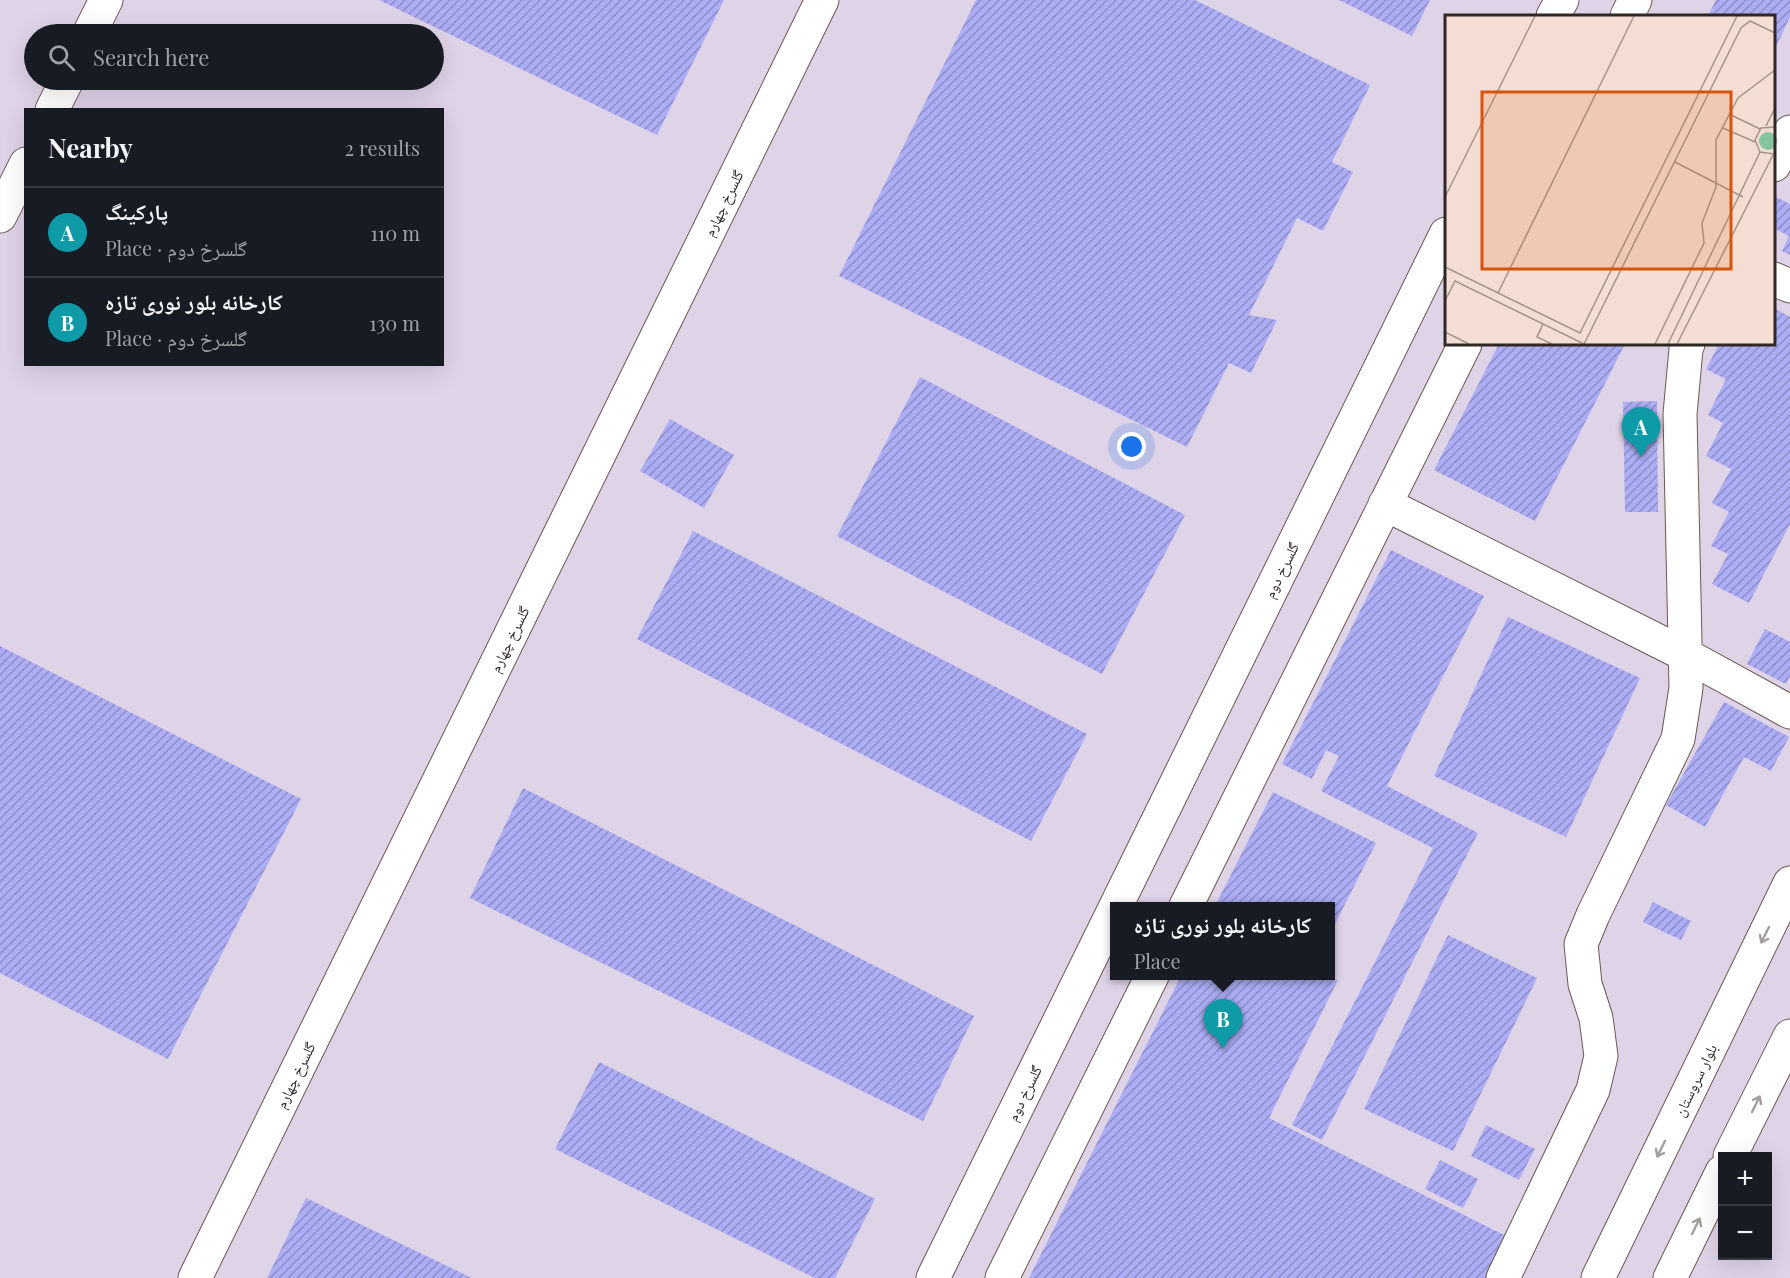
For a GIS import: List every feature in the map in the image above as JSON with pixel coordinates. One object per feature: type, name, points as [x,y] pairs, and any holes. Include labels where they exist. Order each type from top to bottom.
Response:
[{"type":"street","points":[[94,24],[106,0]]},
{"type":"street","name":"گلسرخ چهارم","points":[[195,1278],[822,0]]},
{"type":"street","points":[[1554,15],[1562,0]]},
{"type":"street","points":[[1628,15],[1635,0]]},
{"type":"street","points":[[53,108],[62,90]]},
{"type":"street","points":[[0,216],[24,168]]},
{"type":"street","name":"گلسرخ دوم","points":[[1117,902],[1445,236]]},
{"type":"street","points":[[1775,280],[1790,286]]},
{"type":"street","points":[[1188,902],[1464,345]]},
{"type":"street","points":[[1503,1278],[1593,1090],[1601,1056],[1596,1018],[1585,984],[1581,944],[1678,739],[1686,688],[1680,414],[1686,349],[1688,345]]},
{"type":"street","points":[[1385,504],[1684,654],[1790,712]]},
{"type":"street","name":"بلوار سروستان","points":[[1598,1278],[1790,883]]},
{"type":"street","name":"گلسرخ دوم","points":[[933,1278],[1110,917]]},
{"type":"street","points":[[1002,1278],[1150,980]]},
{"type":"street","points":[[1732,1152],[1790,1036]]},
{"type":"street","points":[[1670,1278],[1718,1180]]},
{"type":"shaded area","points":[[0,0],[1790,0],[1790,1278],[0,1278]]},
{"type":"building","points":[[379,0],[724,0],[657,135],[444,32],[444,24],[428,24]]},
{"type":"building","points":[[976,0],[1195,0],[1370,85],[1332,162],[1353,172],[1323,231],[1297,218],[1249,315],[1277,320],[1251,373],[1229,363],[1187,447],[839,276]]},
{"type":"building","points":[[1339,0],[1430,0],[1412,36]]},
{"type":"building","points":[[1716,0],[1790,0],[1790,17],[1775,49],[1775,15],[1708,15]]},
{"type":"building","points":[[1775,196],[1790,204],[1790,255],[1782,251],[1789,236],[1775,229]]},
{"type":"building","points":[[1775,309],[1790,317],[1790,524],[1749,603],[1712,584],[1728,554],[1711,546],[1729,512],[1712,503],[1731,469],[1706,456],[1723,423],[1708,415],[1726,379],[1706,369],[1718,345],[1775,345]]},
{"type":"building","points":[[1498,345],[1624,345],[1535,521],[1434,470]]},
{"type":"building","points":[[920,377],[1185,515],[1102,674],[837,536]]},
{"type":"building","points":[[1657,401],[1658,512],[1625,512],[1623,402]]},
{"type":"building","points":[[670,419],[734,455],[704,508],[640,471]]},
{"type":"building","points":[[693,531],[1087,734],[1031,841],[637,639]]},
{"type":"building","points":[[1391,550],[1484,596],[1387,786],[1478,833],[1322,1140],[1292,1125],[1433,848],[1321,791],[1339,756],[1326,750],[1312,779],[1282,764]]},
{"type":"building","points":[[1508,617],[1640,678],[1566,837],[1434,776]]},
{"type":"building","points":[[1765,629],[1790,642],[1790,676],[1786,684],[1747,664]]},
{"type":"building","points":[[0,646],[301,799],[168,1059],[0,973]]},
{"type":"building","points":[[1724,702],[1789,737],[1771,771],[1744,757],[1705,827],[1666,805]]},
{"type":"building","points":[[523,788],[974,1016],[923,1121],[470,898]]},
{"type":"building","points":[[1273,792],[1376,843],[1335,924],[1335,902],[1217,902]]},
{"type":"building","points":[[1653,902],[1691,921],[1681,940],[1643,922]]},
{"type":"building","points":[[1448,935],[1537,978],[1453,1151],[1364,1109]]},
{"type":"building","points":[[1179,980],[1338,980],[1269,1118],[1510,1238],[1490,1278],[1029,1278]]},
{"type":"building","points":[[599,1062],[875,1199],[835,1278],[815,1278],[555,1149]]},
{"type":"building","points":[[1486,1125],[1535,1149],[1519,1180],[1471,1156]]},
{"type":"building","points":[[1440,1160],[1478,1179],[1463,1208],[1425,1189]]},
{"type":"building","points":[[306,1198],[472,1278],[267,1278]]},
{"type":"place","name":"پارکینگ","points":[[1641,457]]},
{"type":"place","name":"کارخانه بلور نوری تازه","points":[[1223,1049]]}]
